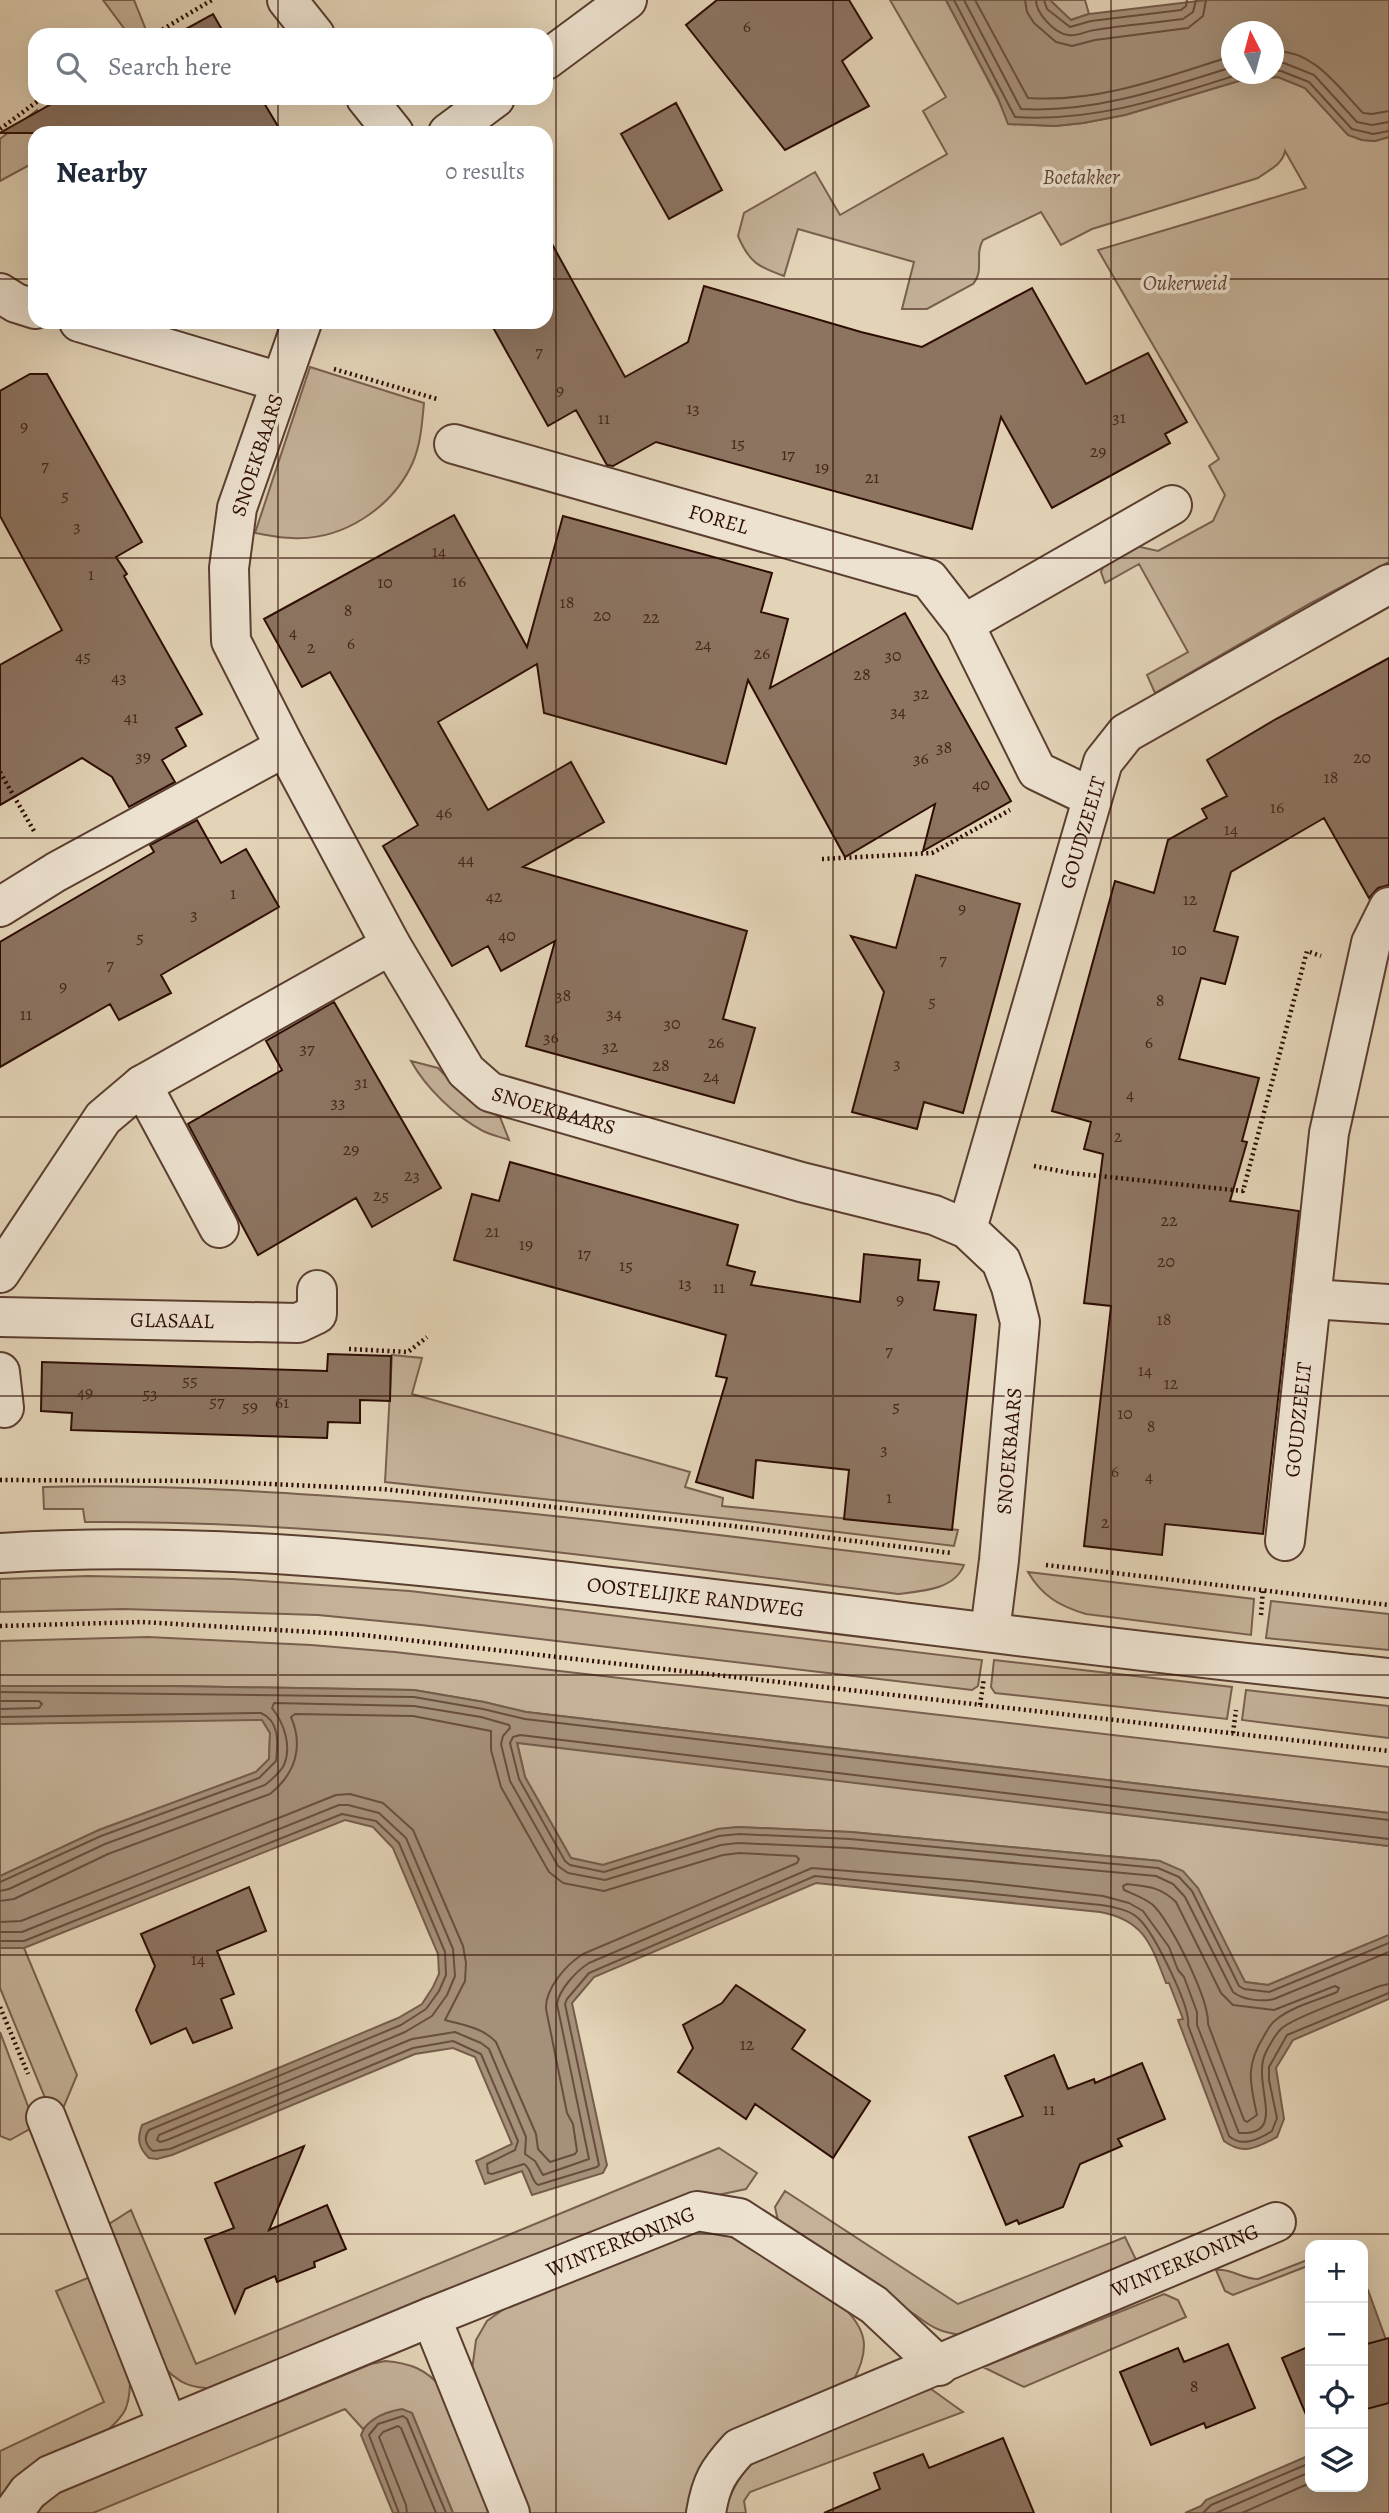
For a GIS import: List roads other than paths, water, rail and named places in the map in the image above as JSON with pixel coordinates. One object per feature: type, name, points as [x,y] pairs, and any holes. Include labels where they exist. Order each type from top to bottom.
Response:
[{"type":"street","points":[[287,0],[309,28]]},
{"type":"street","points":[[553,55],[627,0]]},
{"type":"street","points":[[372,105],[388,126]]},
{"type":"street","points":[[457,126],[486,105]]},
{"type":"street","points":[[0,293],[28,307]]},
{"type":"street","points":[[127,329],[290,353]]},
{"type":"street","name":"SNOEKBAARS","points":[[290,353],[237,508],[229,568],[231,641],[391,945],[466,1071],[489,1091],[801,1182],[934,1215],[967,1229],[1001,1261],[1012,1287],[1020,1322],[990,1632]]},
{"type":"street","name":"FOREL","points":[[453,444],[929,579],[964,624],[1037,771],[1075,789]]},
{"type":"street","points":[[964,624],[1172,505]]},
{"type":"street","name":"GOUDZEELT","points":[[967,1229],[988,1156],[1075,789],[1126,733],[1389,583]]},
{"type":"street","points":[[0,907],[56,872],[285,747]]},
{"type":"street","name":"GOUDZEELT","points":[[1285,1541],[1329,1133],[1371,943],[1389,907]]},
{"type":"street","points":[[0,1273],[103,1118],[142,1085],[391,945]]},
{"type":"street","points":[[142,1085],[219,1228]]},
{"type":"street","name":"GLASAAL","points":[[0,1317],[298,1324],[317,1314],[317,1290]]},
{"type":"street","points":[[1311,1299],[1389,1304]]},
{"type":"street","name":"OOSTELIJKE RANDWEG","points":[[0,1553],[140,1549],[259,1553],[545,1579],[1389,1678]]},
{"type":"street","points":[[46,2117],[168,2426]]},
{"type":"street","name":"WINTERKONING","points":[[13,2513],[28,2492],[50,2475],[431,2317],[697,2211],[739,2218],[874,2305],[939,2365]]},
{"type":"street","name":"WINTERKONING","points":[[706,2513],[710,2489],[724,2464],[739,2448],[1276,2222]]},
{"type":"street","points":[[431,2317],[510,2513]]},
{"type":"water","points":[[946,0],[1050,0],[1071,20],[1089,14],[1207,0],[1389,0],[1389,137],[1375,141],[1348,135],[1305,88],[1284,79],[1284,21],[1221,21],[1221,84],[1229,84],[1125,115],[1083,123],[1055,126],[1008,124],[998,98]]},
{"type":"water","points":[[0,1686],[414,1690],[526,1712],[1389,1813],[1389,1846],[517,1743],[525,1777],[571,1858],[603,1865],[718,1829],[738,1827],[851,1832],[1160,1861],[1183,1871],[1198,1888],[1245,1982],[1268,1985],[1389,1935],[1389,1999],[1293,2040],[1276,2068],[1284,2119],[1277,2137],[1257,2147],[1238,2148],[1224,2141],[1178,2020],[1183,2019],[1169,1983],[1166,1983],[1144,1936],[1127,1921],[1100,1912],[816,1883],[594,1977],[572,2003],[607,2165],[603,2173],[532,2195],[522,2171],[485,2184],[476,2161],[512,2144],[475,2057],[453,2048],[415,2054],[172,2155],[149,2158],[140,2143],[142,2125],[398,2018],[422,2004],[439,1974],[438,1954],[393,1848],[373,1827],[345,1820],[24,1948],[0,1948],[0,1876],[99,1830],[256,1772],[269,1759],[270,1733],[262,1720],[0,1724]]},
{"type":"water","points":[[1368,2290],[1389,2348],[1389,2513],[1185,2513],[1201,2506],[1206,2500],[1305,2457],[1305,2492],[1368,2492]]},
{"type":"water","points":[[402,2409],[412,2413],[453,2513],[393,2513],[361,2435],[372,2420]]},
{"type":"park label","name":"Boetakker","points":[[1081,177]]},
{"type":"park label","name":"Oukerweid","points":[[1185,283]]}]
